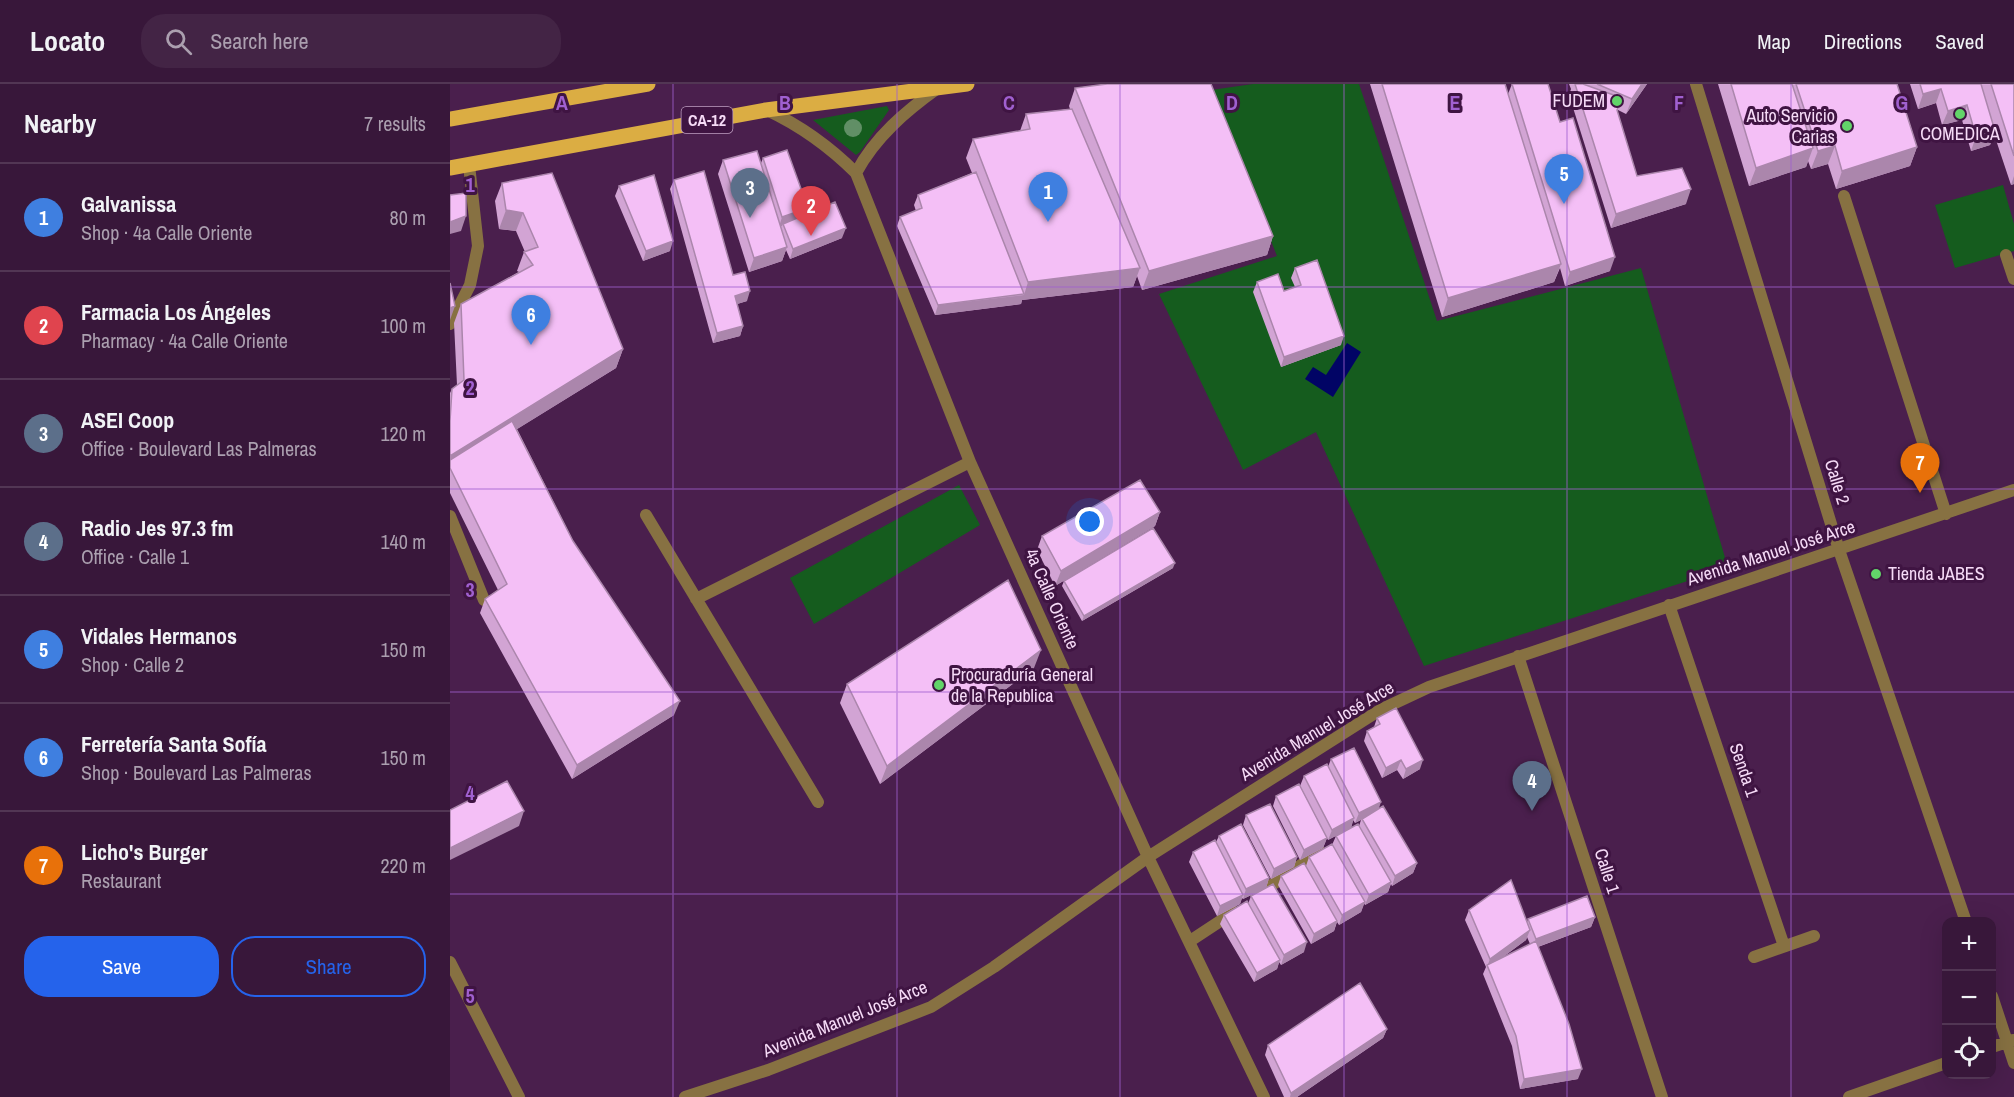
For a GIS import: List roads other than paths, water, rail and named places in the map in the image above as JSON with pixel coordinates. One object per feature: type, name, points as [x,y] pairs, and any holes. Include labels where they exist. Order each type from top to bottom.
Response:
[{"type":"main road","points":[[450,119],[624,86],[648,84]]},
{"type":"main road","name":"CA-12","points":[[450,168],[766,110],[967,84]]},
{"type":"street","name":"Calle 2","points":[[1696,84],[1839,550],[1965,917]]},
{"type":"street","points":[[766,110],[815,136],[856,173],[894,123],[939,87]]},
{"type":"street","points":[[450,324],[470,285],[478,246],[469,165]]},
{"type":"street","name":"4a Calle Oriente","points":[[856,173],[970,462],[1149,856],[1264,1097]]},
{"type":"street","points":[[1844,196],[1946,514]]},
{"type":"street","points":[[2006,255],[2014,279]]},
{"type":"street","points":[[696,599],[970,462]]},
{"type":"street","name":"Avenida Manuel José Arce","points":[[685,1097],[768,1070],[931,1007],[994,967],[1149,856],[1380,710],[1429,687],[2014,490]]},
{"type":"street","points":[[646,515],[818,802]]},
{"type":"street","points":[[450,516],[484,600]]},
{"type":"street","name":"Senda 1","points":[[1669,606],[1784,946]]},
{"type":"street","name":"Calle 1","points":[[1518,656],[1662,1097]]},
{"type":"street","points":[[1190,942],[1335,842]]},
{"type":"street","points":[[1754,957],[1814,936]]},
{"type":"street","points":[[450,962],[519,1097]]},
{"type":"street","points":[[1996,1005],[2011,1041],[2014,1063]]},
{"type":"street","points":[[1996,1046],[2011,1041]]},
{"type":"street","points":[[1850,1097],[1942,1065]]},
{"type":"place","name":"FUDEM","points":[[1617,101]]},
{"type":"place","name":"COMEDICA","points":[[1960,114]]},
{"type":"place","name":"Auto Servicio Carias","points":[[1847,126]]},
{"type":"place","name":"Vidales Hermanos","points":[[1564,204]]},
{"type":"place","name":"ASEI Coop","points":[[750,218]]},
{"type":"place","name":"Galvanissa","points":[[1048,222]]},
{"type":"place","name":"Farmacia Los Ángeles","points":[[811,236]]},
{"type":"place","name":"Ferretería Santa Sofía","points":[[531,345]]},
{"type":"place","name":"Licho's Burger","points":[[1920,493]]},
{"type":"place","name":"Tienda JABES","points":[[1876,574]]},
{"type":"place","name":"Procuraduría General de la Republica","points":[[939,685]]},
{"type":"place","name":"Radio Jes 97.3 fm","points":[[1532,811]]}]
